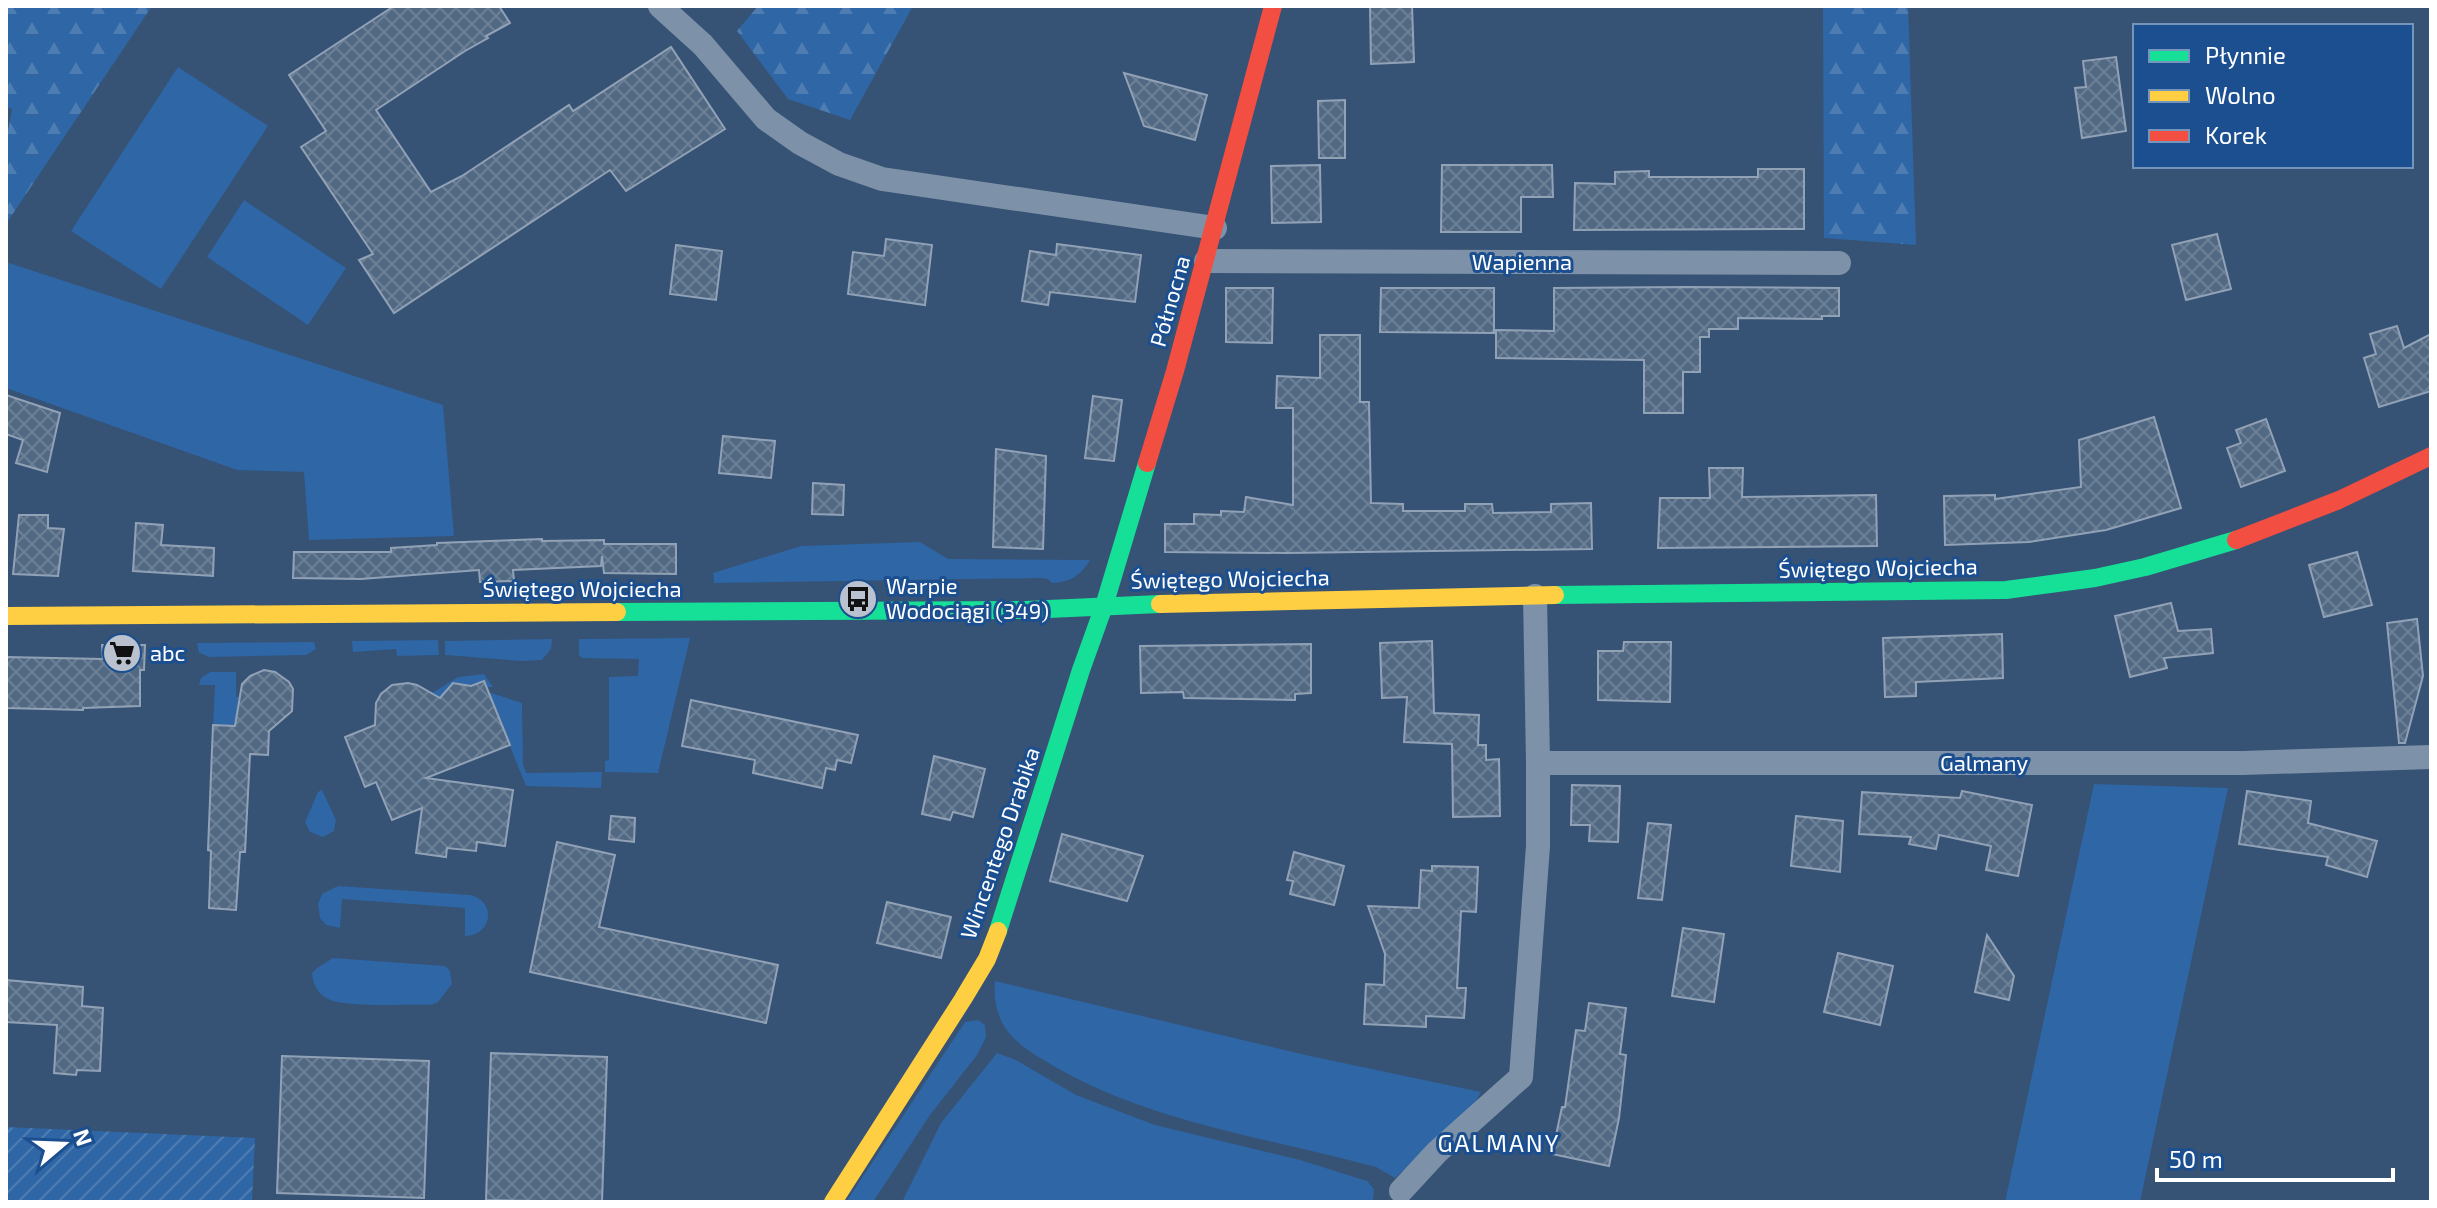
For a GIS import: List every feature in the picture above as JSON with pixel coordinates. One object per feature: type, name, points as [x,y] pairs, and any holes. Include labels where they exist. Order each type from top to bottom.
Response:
[{"type":"street","points":[[660,6],[703,45],[766,119],[800,143],[839,164],[882,179],[1215,228]]},
{"type":"street","name":"Północna","points":[[1104,606],[1206,261],[1273,6]]},
{"type":"street","name":"Wapienna","points":[[1206,261],[1839,263]]},
{"type":"street","name":"Świętego Wojciecha","points":[[6,616],[1026,610],[1535,596],[1966,592],[2043,587],[2159,562],[2252,535],[2348,497],[2431,456]]},
{"type":"street","points":[[1401,1191],[1437,1152],[1521,1077],[1538,846],[1535,596]]},
{"type":"street","name":"Wincentego Drabika","points":[[833,1202],[987,959],[1008,906],[1081,670],[1104,606]]},
{"type":"street","name":"Galmany","points":[[1538,763],[2243,763],[2431,757]]},
{"type":"green space","points":[[6,6],[152,6],[6,224],[6,142],[12,109],[6,107]]},
{"type":"green space","points":[[758,6],[913,6],[850,120],[788,99],[737,31]]},
{"type":"green space","points":[[1823,6],[1908,6],[1916,245],[1824,238]]},
{"type":"green space","points":[[178,67],[268,126],[161,289],[71,231]]},
{"type":"green space","points":[[244,200],[346,268],[308,325],[207,257]]},
{"type":"green space","points":[[6,262],[443,405],[454,536],[309,540],[304,472],[237,470],[6,388]]},
{"type":"green space","points":[[920,542],[948,559],[1090,560],[1074,577],[1052,583],[1041,578],[714,583],[713,573],[801,546]]},
{"type":"green space","points":[[690,638],[658,773],[605,772],[605,761],[609,760],[609,677],[638,676],[639,659],[582,658],[579,655],[579,639]]},
{"type":"green space","points":[[552,639],[551,649],[542,660],[445,655],[445,641]]},
{"type":"green space","points":[[438,640],[439,655],[397,656],[396,649],[353,652],[352,641]]},
{"type":"green space","points":[[314,642],[316,649],[306,655],[210,657],[199,653],[197,643]]},
{"type":"green space","points":[[210,672],[236,672],[236,697],[241,697],[260,727],[213,725],[215,685],[199,685],[201,678]]},
{"type":"green space","points":[[484,674],[493,687],[465,688],[456,683],[447,690],[446,696],[434,701],[429,695],[458,677]]},
{"type":"green space","points":[[488,692],[522,703],[523,764],[526,773],[602,772],[601,788],[526,786]]},
{"type":"green space","points":[[2094,784],[2228,788],[2140,1202],[2005,1202]]},
{"type":"green space","points":[[322,790],[336,820],[334,831],[323,837],[310,832],[305,822],[318,792]]},
{"type":"green space","points":[[338,886],[471,895],[485,905],[488,918],[481,931],[465,936],[465,908],[342,899],[340,928],[326,925],[320,918],[318,904],[322,894]]},
{"type":"green space","points":[[333,958],[445,966],[450,971],[452,984],[438,1002],[431,1005],[337,1002],[319,992],[312,973]]},
{"type":"green space","points":[[995,981],[1310,1056],[1481,1092],[1472,1109],[1395,1178],[1376,1167],[1172,1116],[1094,1087],[1057,1068],[1013,1038],[999,1014],[995,1001]]},
{"type":"green space","points":[[978,1020],[985,1025],[986,1037],[977,1055],[930,1115],[873,1202],[846,1202],[965,1022]]},
{"type":"green space","points":[[997,1053],[1016,1060],[1076,1095],[1155,1125],[1300,1160],[1367,1181],[1374,1189],[1373,1200],[902,1202],[941,1123]]},
{"type":"green space","points":[[6,1127],[255,1138],[252,1202],[6,1202]]},
{"type":"building","points":[[394,6],[499,6],[510,23],[376,110],[431,192],[462,176],[569,105],[573,111],[671,47],[725,129],[626,191],[610,170],[394,313],[359,260],[373,254],[301,147],[326,131],[289,75]]},
{"type":"building","points":[[1370,6],[1412,6],[1414,62],[1371,64]]},
{"type":"building","points":[[2116,57],[2126,131],[2082,138],[2075,88],[2086,87],[2083,61]]},
{"type":"building","points":[[1124,73],[1207,95],[1195,140],[1144,126]]},
{"type":"building","points":[[1345,100],[1345,158],[1319,158],[1318,101]]},
{"type":"building","points":[[1320,165],[1321,222],[1272,223],[1271,166]]},
{"type":"building","points":[[1442,165],[1552,165],[1553,197],[1521,197],[1521,232],[1441,232]]},
{"type":"building","points":[[1758,169],[1804,169],[1804,229],[1574,230],[1575,183],[1615,184],[1615,172],[1649,171],[1649,177],[1758,177]]},
{"type":"building","points":[[2217,234],[2231,289],[2186,300],[2172,245]]},
{"type":"building","points":[[886,239],[932,245],[925,305],[848,294],[853,252],[884,256]]},
{"type":"building","points":[[1057,244],[1141,255],[1135,302],[1050,292],[1048,305],[1022,301],[1030,251],[1056,255]]},
{"type":"building","points":[[676,245],[722,251],[716,300],[670,294]]},
{"type":"building","points":[[1226,288],[1273,288],[1272,343],[1226,342]]},
{"type":"building","points":[[1381,288],[1494,288],[1494,333],[1380,332]]},
{"type":"building","points":[[1554,288],[1839,288],[1839,316],[1822,316],[1822,319],[1738,318],[1738,329],[1709,329],[1709,337],[1700,337],[1700,372],[1683,372],[1683,413],[1644,413],[1644,360],[1496,358],[1496,330],[1554,331]]},
{"type":"building","points":[[2397,326],[2404,348],[2431,334],[2431,391],[2379,407],[2364,358],[2376,354],[2370,334]]},
{"type":"building","points":[[1320,335],[1360,335],[1360,402],[1369,402],[1371,503],[1403,504],[1403,511],[1465,511],[1465,504],[1492,504],[1493,513],[1551,512],[1551,504],[1591,503],[1592,549],[1165,552],[1165,524],[1194,524],[1194,514],[1244,512],[1246,497],[1293,505],[1293,408],[1276,408],[1277,376],[1320,378]]},
{"type":"building","points":[[6,395],[60,413],[47,472],[16,463],[23,440],[6,434]]},
{"type":"building","points":[[1093,396],[1122,400],[1114,461],[1085,458]]},
{"type":"building","points":[[2154,417],[2181,508],[2106,530],[2029,542],[1945,545],[1944,496],[1995,495],[1995,499],[2081,487],[2079,440]]},
{"type":"building","points":[[2266,419],[2285,471],[2241,487],[2227,448],[2241,443],[2236,430]]},
{"type":"building","points":[[723,436],[775,441],[771,478],[719,473]]},
{"type":"building","points":[[996,449],[1046,456],[1043,549],[993,547]]},
{"type":"building","points":[[1709,468],[1743,468],[1742,497],[1876,495],[1877,546],[1658,548],[1660,498],[1710,498]]},
{"type":"building","points":[[813,483],[844,485],[843,515],[812,514]]},
{"type":"building","points":[[19,515],[48,515],[48,528],[64,529],[58,576],[13,574]]},
{"type":"building","points":[[136,523],[163,525],[161,545],[214,548],[213,576],[133,571]]},
{"type":"building","points":[[604,540],[604,544],[676,544],[676,574],[604,573],[602,556],[601,566],[513,570],[514,581],[480,582],[479,570],[361,579],[293,578],[294,552],[391,552],[391,548],[437,543]]},
{"type":"building","points":[[2357,552],[2372,605],[2324,617],[2309,565]]},
{"type":"building","points":[[2171,603],[2178,631],[2211,629],[2213,653],[2164,658],[2167,668],[2130,677],[2115,616]]},
{"type":"building","points":[[2417,619],[2423,676],[2405,743],[2399,743],[2387,623]]},
{"type":"building","points":[[2002,634],[2003,678],[1916,682],[1916,696],[1885,697],[1883,638]]},
{"type":"building","points":[[1432,641],[1434,713],[1479,715],[1478,745],[1486,745],[1486,760],[1499,759],[1500,816],[1453,817],[1452,744],[1404,742],[1407,697],[1382,698],[1380,643]]},
{"type":"building","points":[[1624,642],[1671,642],[1670,702],[1598,700],[1598,651],[1623,651]]},
{"type":"building","points":[[1311,644],[1311,693],[1295,694],[1295,700],[1184,698],[1183,692],[1141,693],[1140,646]]},
{"type":"building","points":[[102,645],[145,645],[144,670],[140,670],[140,706],[83,710],[6,708],[6,657],[103,659]]},
{"type":"building","points":[[264,670],[275,672],[289,682],[293,689],[292,711],[269,731],[268,755],[250,754],[245,852],[240,852],[236,910],[209,908],[213,725],[235,726],[242,684],[250,676]]},
{"type":"building","points":[[484,681],[510,745],[426,778],[513,790],[505,846],[477,842],[476,851],[447,848],[446,857],[416,853],[422,808],[392,820],[376,782],[365,787],[345,737],[375,725],[376,703],[392,685],[417,685],[440,698],[453,683],[471,686]]},
{"type":"building","points":[[691,700],[858,735],[851,763],[837,760],[835,770],[826,768],[822,788],[753,773],[755,760],[682,746]]},
{"type":"building","points":[[934,756],[985,769],[973,817],[953,812],[950,820],[922,814]]},
{"type":"building","points":[[1572,785],[1620,786],[1618,842],[1589,841],[1590,825],[1571,825]]},
{"type":"building","points":[[1962,791],[2032,805],[2018,876],[1986,870],[1991,846],[1939,835],[1936,849],[1909,844],[1911,837],[1859,834],[1862,792],[1960,798]]},
{"type":"building","points":[[2247,791],[2311,801],[2308,823],[2377,841],[2367,877],[2326,865],[2328,857],[2239,844]]},
{"type":"building","points":[[611,816],[635,818],[634,842],[609,839]]},
{"type":"building","points":[[1796,816],[1843,821],[1840,872],[1791,866]]},
{"type":"building","points":[[1648,823],[1671,825],[1662,900],[1638,898]]},
{"type":"building","points":[[1062,834],[1143,856],[1127,901],[1050,881]]},
{"type":"building","points":[[557,842],[615,855],[599,927],[778,965],[766,1023],[530,972]]},
{"type":"building","points":[[1294,852],[1344,866],[1334,905],[1290,894],[1293,881],[1287,880]]},
{"type":"building","points":[[1432,866],[1478,867],[1476,912],[1461,911],[1457,988],[1466,988],[1464,1018],[1426,1016],[1426,1027],[1364,1024],[1366,984],[1384,985],[1385,954],[1368,906],[1419,908],[1421,870],[1432,871]]},
{"type":"building","points":[[887,902],[951,917],[941,958],[877,943]]},
{"type":"building","points":[[1683,928],[1724,934],[1714,1002],[1672,996]]},
{"type":"building","points":[[1987,935],[2014,976],[2009,1000],[1975,992]]},
{"type":"building","points":[[1838,953],[1893,966],[1880,1025],[1824,1012]]},
{"type":"building","points":[[6,980],[83,987],[82,1006],[103,1008],[100,1071],[77,1070],[76,1075],[54,1073],[57,1025],[6,1022]]},
{"type":"building","points":[[1589,1003],[1626,1008],[1620,1054],[1626,1055],[1619,1118],[1609,1166],[1552,1154],[1562,1107],[1565,1107],[1576,1030],[1585,1031]]},
{"type":"building","points":[[491,1053],[607,1057],[602,1202],[486,1200]]},
{"type":"building","points":[[282,1056],[429,1061],[424,1198],[277,1193]]},
{"type":"traffic: fast","points":[[998,931],[1104,606],[1147,463]]},
{"type":"traffic: fast","points":[[1555,595],[2006,590],[2095,578],[2236,540]]},
{"type":"traffic: fast","points":[[617,612],[1026,610],[1160,604]]},
{"type":"traffic: slow","points":[[1160,604],[1555,595]]},
{"type":"traffic: slow","points":[[6,616],[617,612]]},
{"type":"traffic: slow","points":[[833,1202],[963,999],[987,959],[998,931]]},
{"type":"traffic: jam","points":[[1147,463],[1175,371],[1273,6]]},
{"type":"traffic: jam","points":[[2236,540],[2339,500],[2431,456]]},
{"type":"place","name":"Warpie Wodociągi (349)","points":[[858,599]]},
{"type":"place","name":"abc","points":[[122,653]]},
{"type":"district","name":"GALMANY","points":[[1499,1144]]}]
